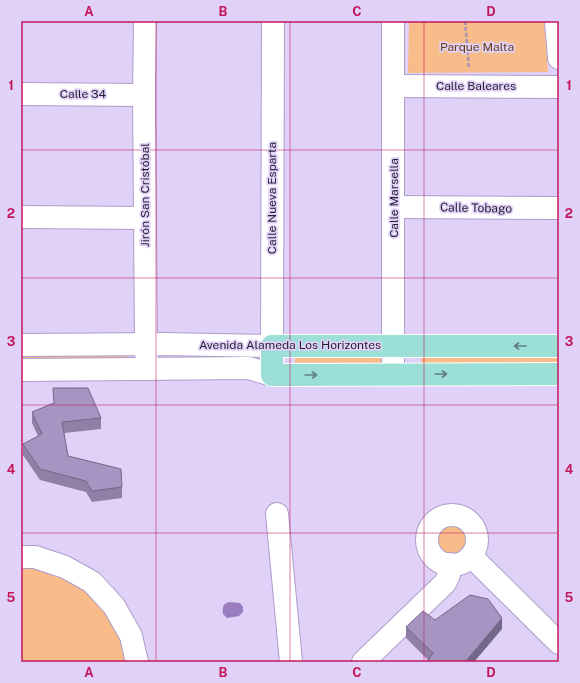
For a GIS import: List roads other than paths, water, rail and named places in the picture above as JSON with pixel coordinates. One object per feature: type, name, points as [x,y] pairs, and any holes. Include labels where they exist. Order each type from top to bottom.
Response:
[{"type":"main road","name":"Avenida Alameda Los Horizontes","points":[[272,346],[559,346]]},
{"type":"main road","name":"Calle Nueva Esparta","points":[[272,346],[272,375]]},
{"type":"main road","points":[[272,375],[559,374]]},
{"type":"street","name":"Jirón San Cristóbal","points":[[145,21],[144,94],[147,369]]},
{"type":"street","name":"Calle Nueva Esparta","points":[[272,346],[273,21]]},
{"type":"street","name":"Calle Marsella","points":[[393,21],[393,374]]},
{"type":"street","points":[[556,21],[559,58]]},
{"type":"street","name":"Calle Baleares","points":[[394,86],[559,87]]},
{"type":"street","name":"Calle 34","points":[[21,94],[144,94]]},
{"type":"street","name":"Calle Tobago","points":[[394,207],[559,208]]},
{"type":"street","points":[[21,217],[145,218]]},
{"type":"street","name":"Avenida Alameda Los Horizontes","points":[[21,344],[272,346]]},
{"type":"street","points":[[21,370],[249,368],[272,375]]},
{"type":"street","points":[[277,514],[292,662]]},
{"type":"street","points":[[444,516],[461,516],[473,527],[477,542],[475,550],[465,561],[457,564],[450,564],[442,562],[430,551],[428,534],[431,527],[437,520],[444,516]]},
{"type":"street","points":[[471,556],[559,643]]},
{"type":"street","points":[[21,557],[35,557],[66,567],[92,582],[114,606],[131,636],[137,662]]},
{"type":"street","points":[[363,662],[444,583],[449,576],[450,564]]},
{"type":"park label","name":"Parque Malta","points":[[477,47]]}]
